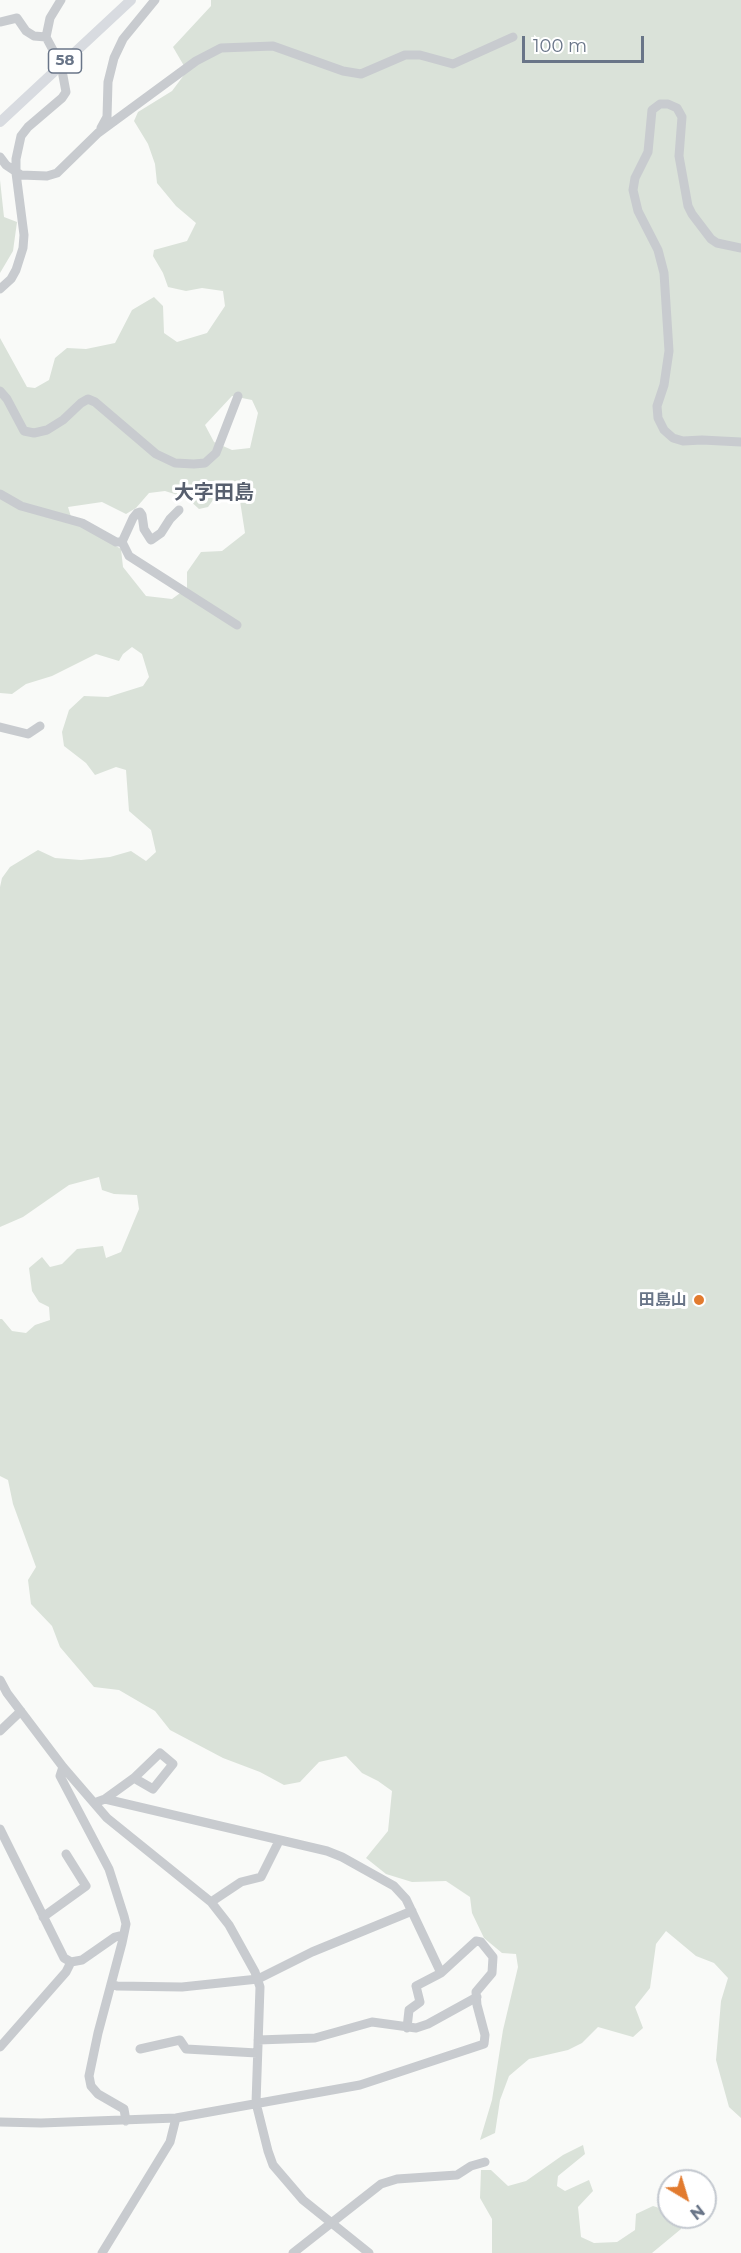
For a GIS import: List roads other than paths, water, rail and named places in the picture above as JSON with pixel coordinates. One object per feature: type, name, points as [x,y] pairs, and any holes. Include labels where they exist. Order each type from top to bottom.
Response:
[{"type":"main road","name":"58","points":[[0,122],[131,0]]},
{"type":"street","points":[[0,289],[11,279],[21,258],[24,235],[16,159],[21,136],[66,92],[61,65],[46,37],[50,18],[61,0]]},
{"type":"street","points":[[98,133],[107,117],[108,82],[114,58],[123,39],[155,0]]},
{"type":"street","points":[[0,22],[17,18],[26,31],[33,36],[46,37]]},
{"type":"street","points":[[0,157],[16,173],[47,176],[57,173],[98,133],[196,61],[221,48],[273,46],[343,71],[362,74],[405,55],[420,55],[453,64],[513,37]]},
{"type":"street","points":[[741,248],[717,243],[688,206],[679,156],[682,117],[677,108],[668,104],[660,104],[652,110],[648,152],[635,178],[633,190],[638,211],[658,250],[664,273],[669,351],[664,385],[657,406],[658,418],[664,430],[673,438],[684,441],[741,442]]},
{"type":"street","points":[[0,391],[7,399],[24,431],[34,433],[47,430],[63,420],[81,402],[88,399],[95,402],[156,454],[175,463],[194,464],[205,463],[216,453],[238,396]]},
{"type":"street","points":[[0,494],[21,506],[81,523],[116,542],[122,542]]},
{"type":"street","points":[[122,542],[137,513],[140,512],[142,515],[144,530],[151,540],[161,533],[179,510]]},
{"type":"street","points":[[122,542],[129,556],[136,562],[237,625]]},
{"type":"street","points":[[0,727],[28,734],[40,726]]},
{"type":"street","points":[[0,1680],[63,1767],[94,1803],[121,1831],[211,1902],[230,1925],[260,1987],[256,2103],[267,2151],[273,2165],[289,2186],[330,2223],[369,2253]]},
{"type":"street","points":[[0,1731],[21,1711]]},
{"type":"street","points":[[63,1767],[60,1776],[109,1869],[124,1916],[123,1935],[89,2076],[91,2085],[98,2094],[124,2109],[126,2121]]},
{"type":"street","points":[[94,1803],[105,1799],[134,1778]]},
{"type":"street","points":[[105,1799],[327,1851],[342,1857],[394,1886],[406,1899],[441,1973]]},
{"type":"street","points":[[0,1829],[64,1958],[71,1962],[81,1960],[115,1937],[123,1935]]},
{"type":"street","points":[[211,1902],[241,1882],[261,1877],[279,1841]]},
{"type":"street","points":[[43,1917],[86,1886],[66,1854]]},
{"type":"street","points":[[111,1984],[182,1987],[258,1979],[312,1952],[412,1911]]},
{"type":"street","points":[[0,2122],[41,2123],[176,2118],[360,2085],[484,2044],[485,2035],[476,1992],[492,1973],[493,1957],[481,1942],[476,1941],[441,1973],[416,1986],[420,2002],[409,2010],[407,2028]]},
{"type":"street","points":[[0,2047],[66,1972],[71,1962]]},
{"type":"street","points":[[258,2040],[315,2038],[372,2022],[416,2028],[428,2024],[477,1996]]},
{"type":"street","points":[[140,2049],[180,2040],[186,2049],[257,2053]]},
{"type":"street","points":[[102,2253],[170,2142],[176,2118]]},
{"type":"street","points":[[293,2253],[381,2184],[397,2178],[456,2175],[471,2166],[485,2162]]},
{"type":"place","name":"田島山","points":[[699,1300]]},
{"type":"district","name":"大字田島","points":[[214,493]]}]
